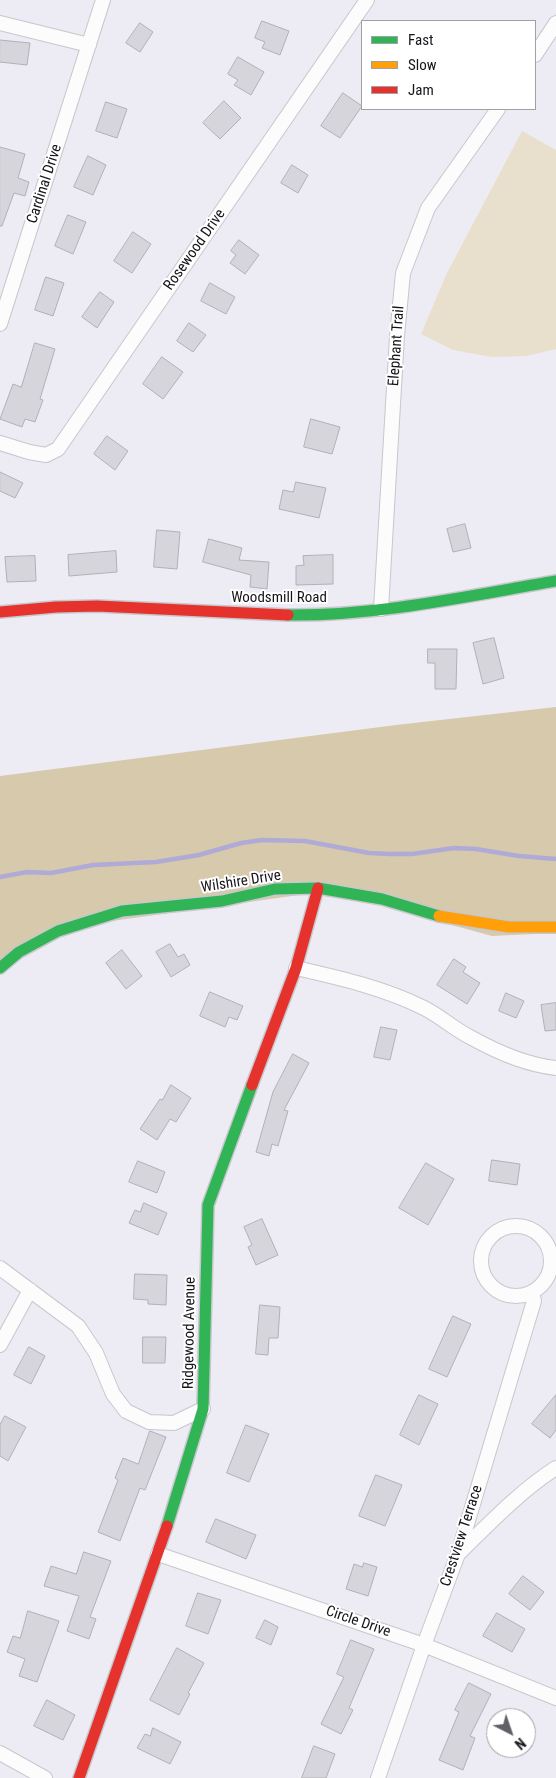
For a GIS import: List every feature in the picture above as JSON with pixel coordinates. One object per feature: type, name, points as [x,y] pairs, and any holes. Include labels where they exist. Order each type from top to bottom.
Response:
[{"type":"street","name":"Cardinal Drive","points":[[0,324],[103,0]]},
{"type":"street","name":"Rosewood Drive","points":[[0,443],[46,455],[58,449],[367,0]]},
{"type":"street","points":[[0,23],[89,45]]},
{"type":"street","points":[[536,54],[556,24]]},
{"type":"street","name":"Elephant Trail","points":[[381,609],[396,336],[403,273],[428,208],[497,110]]},
{"type":"street","name":"Woodsmill Road","points":[[0,612],[65,607],[270,614],[328,614],[381,609],[556,581]]},
{"type":"street","name":"Wilshire Drive","points":[[0,968],[19,952],[58,931],[122,911],[222,901],[275,889],[318,888],[382,900],[445,918],[509,927],[556,927]]},
{"type":"street","name":"Ridgewood Avenue","points":[[79,1778],[158,1554],[203,1409],[208,1205],[296,968],[318,888]]},
{"type":"street","points":[[296,968],[340,978],[406,999],[470,1037],[526,1062],[556,1068]]},
{"type":"street","points":[[519,1226],[530,1229],[540,1235],[546,1244],[550,1254],[549,1270],[541,1285],[532,1292],[521,1295],[509,1295],[498,1291],[489,1283],[483,1273],[481,1261],[483,1250],[488,1239],[497,1231],[519,1226]]},
{"type":"street","points":[[0,1268],[78,1326],[96,1353],[113,1394],[126,1411],[149,1422],[174,1423],[203,1409]]},
{"type":"street","points":[[0,1345],[30,1290]]},
{"type":"street","name":"Crestview Terrace","points":[[378,1778],[424,1644],[458,1554],[534,1300],[532,1292]]},
{"type":"street","points":[[458,1554],[505,1509],[543,1476],[556,1468]]},
{"type":"street","name":"Circle Drive","points":[[158,1554],[424,1644],[556,1698]]},
{"type":"street","points":[[0,1753],[46,1778]]},
{"type":"shaded area","points":[[522,131],[556,150],[556,349],[526,356],[492,357],[453,350],[421,334],[447,273]]},
{"type":"shaded area","points":[[556,707],[556,933],[492,936],[328,891],[54,929],[0,973],[0,776],[396,725]]},
{"type":"building","points":[[262,21],[289,31],[280,55],[262,48],[265,42],[255,38]]},
{"type":"building","points":[[140,23],[153,32],[140,52],[126,43]]},
{"type":"building","points":[[0,40],[30,43],[27,65],[0,62]]},
{"type":"building","points":[[238,57],[264,72],[251,95],[234,85],[238,80],[228,74]]},
{"type":"building","points":[[343,93],[361,105],[340,138],[321,126]]},
{"type":"building","points":[[224,101],[241,118],[220,139],[203,123]]},
{"type":"building","points":[[106,102],[127,109],[117,138],[96,131]]},
{"type":"building","points":[[0,147],[25,154],[18,178],[29,182],[25,196],[14,193],[2,226],[0,226]]},
{"type":"building","points":[[88,156],[106,165],[93,195],[74,187]]},
{"type":"building","points":[[292,165],[308,175],[298,193],[281,183]]},
{"type":"building","points":[[68,215],[86,222],[73,254],[55,246]]},
{"type":"building","points":[[133,232],[151,244],[132,273],[114,261]]},
{"type":"building","points":[[239,240],[259,255],[245,274],[230,263],[236,255],[231,251]]},
{"type":"building","points":[[46,277],[64,283],[53,316],[35,310]]},
{"type":"building","points":[[210,283],[235,297],[226,314],[201,301]]},
{"type":"building","points":[[100,292],[114,302],[97,328],[82,317]]},
{"type":"building","points":[[189,323],[206,335],[193,352],[177,341]]},
{"type":"building","points":[[35,343],[55,349],[40,399],[43,400],[35,422],[25,419],[22,427],[0,419],[13,384],[21,387]]},
{"type":"building","points":[[162,357],[183,372],[163,399],[143,384]]},
{"type":"building","points":[[311,419],[340,427],[332,454],[304,447]]},
{"type":"building","points":[[107,436],[128,451],[115,470],[94,454]]},
{"type":"building","points":[[0,472],[23,483],[15,498],[0,491]]},
{"type":"building","points":[[296,482],[326,488],[319,518],[279,509],[283,490],[293,492]]},
{"type":"building","points":[[465,524],[471,548],[453,552],[447,529]]},
{"type":"building","points":[[157,530],[180,532],[177,569],[154,567]]},
{"type":"building","points":[[209,539],[242,548],[239,560],[269,562],[267,589],[250,587],[251,575],[203,562]]},
{"type":"building","points":[[116,551],[117,572],[69,576],[68,555]]},
{"type":"building","points":[[333,555],[333,584],[296,585],[296,566],[304,565],[303,556]]},
{"type":"building","points":[[35,556],[36,581],[7,582],[5,557]]},
{"type":"building","points":[[494,638],[504,678],[483,684],[473,643]]},
{"type":"building","points":[[428,649],[457,649],[456,689],[435,689],[435,663],[428,663]]},
{"type":"building","points":[[170,944],[178,957],[184,954],[190,965],[171,977],[156,952]]},
{"type":"building","points":[[122,950],[142,976],[126,989],[106,963]]},
{"type":"building","points":[[454,959],[466,967],[463,972],[480,983],[467,1004],[437,985]]},
{"type":"building","points":[[210,992],[243,1006],[237,1020],[229,1017],[225,1027],[200,1016]]},
{"type":"building","points":[[506,993],[524,1001],[516,1018],[499,1011]]},
{"type":"building","points":[[556,1003],[556,1030],[545,1031],[541,1005]]},
{"type":"building","points":[[381,1027],[397,1030],[390,1060],[374,1057]]},
{"type":"building","points":[[293,1054],[309,1063],[284,1110],[288,1111],[278,1146],[272,1144],[269,1156],[256,1152],[273,1092]]},
{"type":"building","points":[[171,1085],[191,1098],[176,1122],[170,1119],[157,1140],[140,1129]]},
{"type":"building","points":[[492,1160],[520,1164],[517,1185],[489,1181]]},
{"type":"building","points":[[138,1161],[165,1172],[157,1193],[129,1182]]},
{"type":"building","points":[[426,1163],[454,1179],[428,1225],[399,1208]]},
{"type":"building","points":[[144,1203],[167,1213],[158,1235],[129,1223],[135,1210],[140,1212]]},
{"type":"building","points":[[262,1219],[278,1255],[256,1265],[248,1247],[252,1245],[244,1227]]},
{"type":"building","points":[[135,1274],[167,1275],[166,1305],[148,1304],[148,1300],[134,1299]]},
{"type":"building","points":[[260,1305],[280,1307],[278,1338],[269,1338],[268,1355],[256,1354]]},
{"type":"building","points":[[453,1316],[471,1324],[447,1377],[429,1369]]},
{"type":"building","points":[[143,1337],[166,1337],[165,1363],[143,1363]]},
{"type":"building","points":[[29,1347],[45,1356],[31,1384],[14,1375]]},
{"type":"building","points":[[419,1395],[438,1404],[419,1445],[400,1435]]},
{"type":"building","points":[[556,1395],[556,1430],[550,1438],[532,1424]]},
{"type":"building","points":[[5,1416],[26,1427],[8,1461],[0,1456],[0,1425]]},
{"type":"building","points":[[246,1425],[269,1434],[249,1482],[227,1473]]},
{"type":"building","points":[[150,1431],[166,1437],[145,1490],[140,1488],[120,1541],[98,1532],[118,1480],[115,1478],[123,1458],[138,1464]]},
{"type":"building","points":[[376,1475],[402,1485],[385,1526],[359,1516]]},
{"type":"building","points":[[216,1519],[256,1535],[246,1559],[206,1542]]},
{"type":"building","points":[[84,1552],[111,1561],[90,1617],[96,1619],[89,1639],[67,1631],[79,1596],[44,1586],[51,1566],[76,1574]]},
{"type":"building","points":[[364,1563],[377,1567],[368,1596],[346,1589],[354,1564],[362,1567]]},
{"type":"building","points":[[523,1576],[544,1592],[530,1610],[509,1594]]},
{"type":"building","points":[[198,1593],[221,1600],[208,1634],[186,1626]]},
{"type":"building","points":[[28,1611],[59,1621],[37,1682],[19,1676],[25,1659],[7,1652],[13,1636],[20,1638]]},
{"type":"building","points":[[497,1613],[525,1629],[512,1652],[483,1636]]},
{"type":"building","points":[[265,1620],[278,1627],[271,1645],[256,1638]]},
{"type":"building","points":[[351,1640],[374,1649],[349,1708],[353,1710],[341,1734],[321,1724],[344,1677],[337,1674]]},
{"type":"building","points":[[177,1648],[204,1663],[179,1715],[150,1700]]},
{"type":"building","points":[[469,1683],[491,1694],[470,1736],[475,1738],[463,1770],[439,1760],[459,1712],[455,1710]]},
{"type":"building","points":[[47,1700],[75,1715],[63,1740],[34,1726]]},
{"type":"building","points":[[153,1728],[181,1742],[170,1764],[137,1748],[145,1734],[150,1736]]},
{"type":"building","points":[[314,1746],[335,1754],[326,1778],[302,1778]]},
{"type":"waterway","points":[[0,877],[27,872],[51,873],[93,865],[156,862],[199,855],[241,843],[262,840],[305,841],[369,853],[412,854],[454,848],[556,859]]},
{"type":"traffic: fast","points":[[288,615],[389,609],[556,581]]},
{"type":"traffic: fast","points":[[0,968],[19,952],[58,931],[122,911],[222,901],[275,889],[318,888],[382,899],[439,916]]},
{"type":"traffic: fast","points":[[167,1526],[203,1409],[208,1205],[252,1085]]},
{"type":"traffic: slow","points":[[439,916],[509,927],[556,927]]},
{"type":"traffic: jam","points":[[0,612],[56,607],[97,606],[288,615]]},
{"type":"traffic: jam","points":[[252,1085],[296,968],[318,888]]},
{"type":"traffic: jam","points":[[79,1778],[167,1526]]}]
